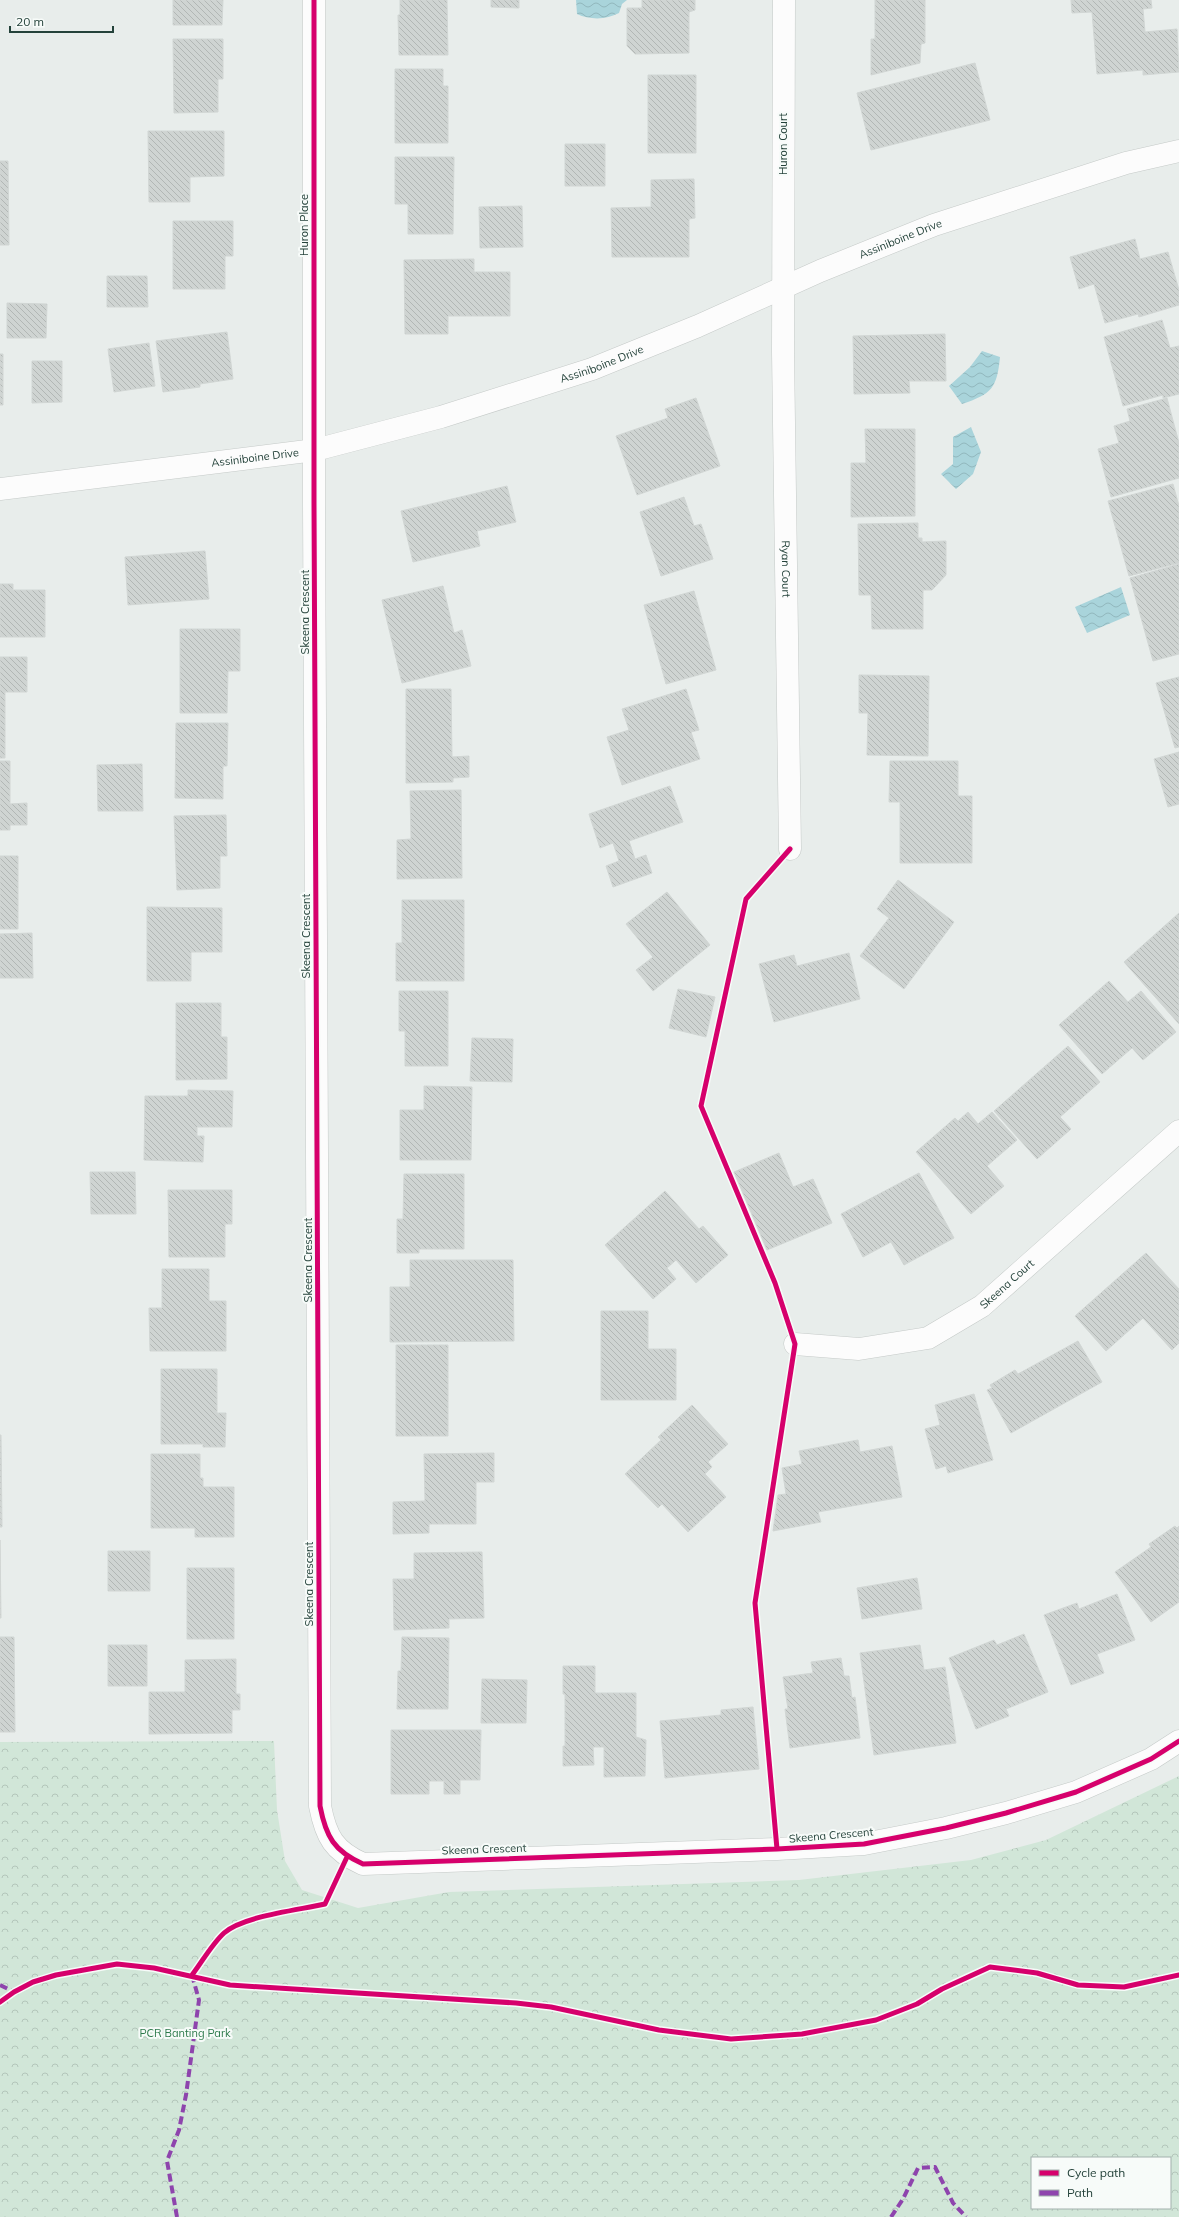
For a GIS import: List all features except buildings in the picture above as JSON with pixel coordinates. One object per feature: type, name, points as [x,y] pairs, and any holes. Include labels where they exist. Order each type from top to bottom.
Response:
[{"type":"street","name":"Huron Place","points":[[314,0],[314,450]]},
{"type":"street","name":"Huron Court","points":[[783,288],[784,0]]},
{"type":"street","name":"Assiniboine Drive","points":[[0,489],[314,450],[441,417],[592,369],[820,271],[934,225],[1126,163],[1179,151]]},
{"type":"street","name":"Ryan Court","points":[[783,288],[790,849]]},
{"type":"street","name":"Skeena Crescent","points":[[314,450],[320,1806],[324,1824],[330,1840],[347,1857],[363,1864],[778,1850],[864,1844],[946,1828],[1006,1813],[1076,1792],[1151,1759],[1179,1741]]},
{"type":"street","name":"Skeena Court","points":[[795,1344],[859,1349],[928,1338],[982,1306],[1179,1131]]},
{"type":"green space","name":"PCR Banting Park","points":[[274,1741],[277,1810],[285,1861],[302,1890],[358,1908],[449,1892],[799,1880],[971,1860],[1046,1840],[1179,1776],[1179,2217],[0,2217],[0,1742]]},
{"type":"water","points":[[576,0],[627,0],[622,4],[619,13],[609,17],[593,18],[577,14]]},
{"type":"water","points":[[982,351],[1000,357],[995,383],[980,397],[962,404],[949,386],[970,367]]},
{"type":"water","points":[[971,427],[981,452],[973,474],[956,489],[941,474],[953,464],[953,437]]},
{"type":"water","points":[[1121,587],[1130,615],[1087,633],[1075,607]]},
{"type":"marked path","points":[[177,2217],[167,2161],[179,2130],[186,2095],[199,2000],[192,1975]]},
{"type":"marked path","points":[[0,1985],[14,1992]]},
{"type":"marked path","points":[[891,2217],[903,2199],[918,2168],[935,2167],[953,2203],[966,2217]]},
{"type":"cycle path","points":[[314,0],[314,503],[320,1806],[322,1817],[329,1835],[338,1848],[345,1854],[363,1864],[777,1849],[864,1844],[946,1828],[1006,1813],[1076,1792],[1151,1759],[1179,1741]]},
{"type":"cycle path","points":[[777,1849],[755,1603],[795,1344],[775,1283],[701,1106],[746,899],[790,849]]},
{"type":"cycle path","points":[[192,1975],[215,1942],[233,1927],[257,1918],[325,1904],[347,1857]]},
{"type":"cycle path","points":[[0,2002],[14,1992],[33,1982],[56,1975],[117,1964],[154,1968],[230,1985],[516,2003],[551,2007],[659,2030],[731,2039],[802,2034],[876,2020],[917,2004],[942,1989],[990,1967],[1037,1973],[1078,1985],[1124,1987],[1179,1975]]}]
